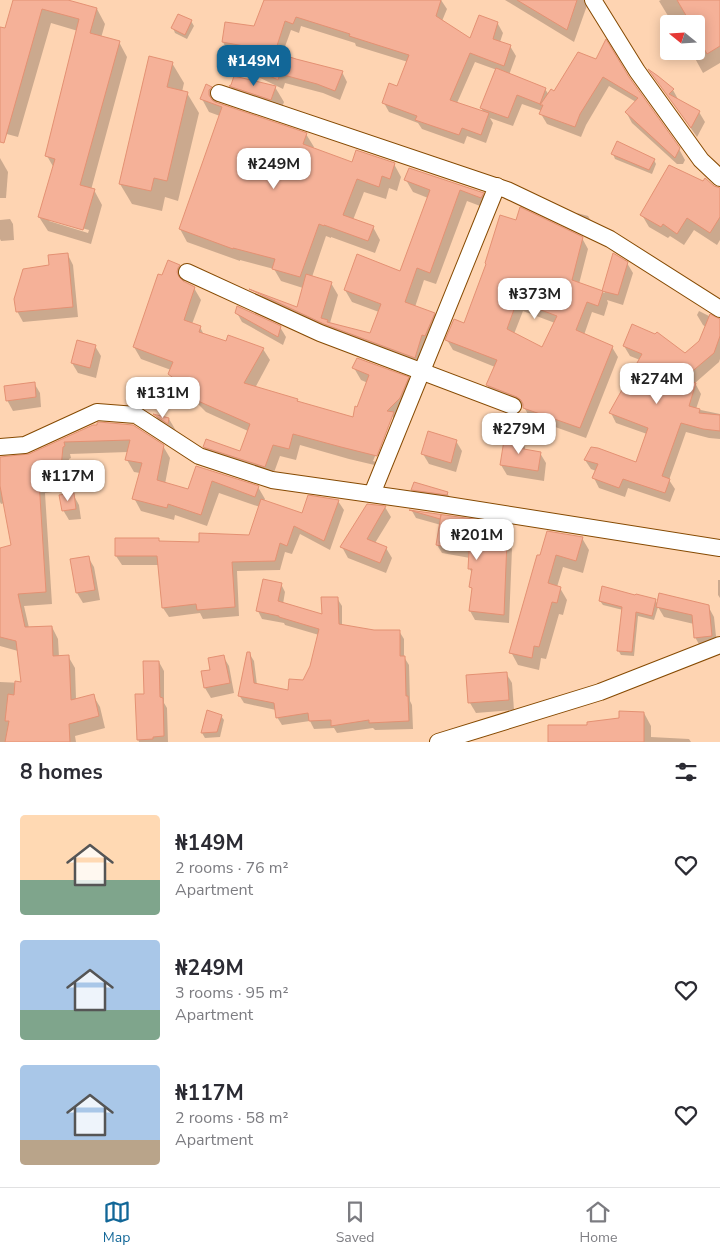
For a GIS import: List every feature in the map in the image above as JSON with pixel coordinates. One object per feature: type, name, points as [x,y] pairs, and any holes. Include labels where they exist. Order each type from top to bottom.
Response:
[{"type":"street","points":[[593,0],[637,71],[674,123],[701,160],[720,178]]},
{"type":"street","points":[[219,93],[507,190],[610,239],[720,309]]},
{"type":"street","points":[[372,494],[497,186]]},
{"type":"street","points":[[187,272],[320,333],[513,406]]},
{"type":"street","points":[[0,447],[25,445],[97,412],[136,415],[199,456],[272,480],[720,548]]},
{"type":"street","points":[[438,742],[600,692],[720,645]]},
{"type":"building","points":[[13,0],[68,0],[97,8],[90,33],[120,41],[80,185],[95,189],[83,230],[38,217],[55,159],[45,156],[79,19],[42,9],[4,143],[0,142],[0,27],[5,28]]},
{"type":"building","points":[[264,0],[441,0],[436,16],[470,38],[479,15],[498,22],[493,39],[511,45],[504,66],[470,53],[450,100],[489,113],[481,135],[462,128],[459,135],[415,120],[417,116],[382,103],[389,83],[397,86],[409,55],[296,17],[293,24],[285,21],[275,52],[343,71],[335,91],[280,74],[278,80],[239,61],[244,46],[222,42],[225,22],[254,26]]},
{"type":"building","points":[[517,0],[577,0],[567,30]]},
{"type":"building","points":[[677,0],[720,0],[720,46],[707,54],[705,50],[705,15],[686,15]]},
{"type":"building","points":[[178,14],[192,20],[185,35],[171,28]]},
{"type":"building","points":[[606,39],[629,77],[680,148],[675,158],[625,112],[638,98],[603,77],[580,114],[575,127],[539,114],[543,105],[540,105],[551,89],[554,91],[578,52],[596,59]]},
{"type":"building","points":[[149,56],[173,62],[167,87],[188,92],[167,181],[154,178],[151,191],[119,184]]},
{"type":"building","points":[[496,68],[546,88],[540,104],[517,95],[508,118],[480,108]]},
{"type":"building","points":[[648,69],[674,89],[669,94],[700,111],[691,128]]},
{"type":"building","points":[[234,76],[276,86],[271,100],[229,86]]},
{"type":"building","points":[[206,84],[212,87],[209,90],[209,95],[215,102],[307,133],[303,144],[352,162],[356,150],[395,163],[390,179],[382,176],[379,187],[357,179],[343,215],[374,226],[368,241],[319,224],[300,277],[272,269],[275,259],[233,249],[179,229],[222,107],[200,99]]},
{"type":"building","points":[[617,141],[655,159],[649,170],[611,154]]},
{"type":"building","points":[[669,165],[703,181],[705,178],[714,186],[720,188],[720,217],[710,233],[687,218],[677,234],[663,224],[661,227],[640,215]]},
{"type":"building","points":[[409,168],[484,193],[481,198],[460,190],[430,273],[417,268],[405,302],[435,313],[425,336],[422,335],[415,358],[324,324],[249,289],[297,307],[306,274],[332,282],[321,318],[328,320],[327,322],[370,333],[381,304],[344,290],[357,254],[400,271],[430,190],[404,180]]},
{"type":"building","points":[[520,207],[583,237],[572,280],[603,291],[598,306],[587,302],[576,330],[613,346],[580,428],[523,408],[521,400],[517,397],[486,385],[497,360],[445,340],[454,319],[464,323],[486,264],[500,215],[516,220]],"holes":[[[517,301],[557,316],[542,347],[507,329]]]},
{"type":"building","points":[[68,253],[73,307],[16,312],[14,299],[23,269],[49,265],[48,255]]},
{"type":"building","points":[[613,253],[628,262],[618,295],[602,291]]},
{"type":"building","points":[[168,260],[180,265],[177,272],[179,277],[195,287],[184,320],[201,326],[199,332],[226,341],[228,335],[264,348],[244,383],[353,417],[355,406],[357,407],[369,375],[352,368],[357,358],[409,377],[400,398],[387,411],[394,412],[377,456],[293,434],[289,449],[273,445],[265,467],[203,447],[206,439],[240,451],[250,424],[198,401],[191,393],[196,388],[176,380],[168,374],[173,362],[133,347],[158,274],[162,275]]},
{"type":"building","points":[[237,306],[281,326],[278,337],[235,313]]},
{"type":"building","points":[[710,314],[720,319],[720,336],[714,353],[683,379],[696,383],[689,406],[700,409],[699,413],[720,415],[720,431],[681,423],[662,476],[670,479],[665,493],[623,479],[619,488],[592,478],[598,464],[584,460],[591,447],[636,462],[648,428],[609,413],[642,354],[623,346],[632,324],[655,334],[657,332],[685,353],[699,341]]},
{"type":"building","points":[[77,340],[96,345],[90,368],[71,363]]},
{"type":"building","points":[[35,382],[36,397],[6,401],[4,386]]},
{"type":"building","points":[[153,414],[169,418],[168,424]]},
{"type":"building","points":[[99,422],[133,425],[164,445],[157,480],[188,489],[196,466],[259,486],[255,497],[212,481],[201,515],[168,504],[167,508],[132,499],[142,463],[125,460],[130,440],[64,442],[60,478],[39,481],[46,592],[18,594],[25,627],[52,626],[53,656],[69,655],[71,700],[94,694],[99,716],[69,724],[70,742],[5,742],[9,721],[5,721],[8,694],[14,695],[15,681],[21,682],[16,641],[0,637],[0,548],[11,545],[0,486],[0,457],[29,454],[93,425],[97,425]]},
{"type":"building","points":[[428,431],[457,440],[451,463],[421,454]]},
{"type":"building","points":[[505,434],[520,436],[518,448],[541,452],[538,471],[500,465]]},
{"type":"building","points":[[414,482],[448,492],[447,495],[411,490]]},
{"type":"building","points":[[74,493],[76,509],[62,511],[59,495]]},
{"type":"building","points":[[308,495],[339,500],[324,541],[294,526],[287,546],[280,543],[275,561],[232,562],[235,607],[197,610],[196,604],[162,608],[157,556],[115,556],[115,538],[159,538],[159,541],[199,542],[199,533],[249,535],[261,499],[302,513]]},
{"type":"building","points":[[367,504],[386,506],[367,539],[387,547],[380,563],[340,547]]},
{"type":"building","points":[[409,510],[480,520],[476,539],[507,540],[504,615],[469,611],[472,588],[469,587],[472,569],[468,569],[469,551],[436,545],[441,515],[440,519]]},
{"type":"building","points":[[547,531],[583,537],[576,561],[556,555],[548,583],[561,587],[557,603],[552,602],[539,647],[534,646],[532,658],[509,653],[537,555],[540,555]]},
{"type":"building","points":[[89,556],[95,590],[76,593],[70,559]]},
{"type":"building","points":[[263,579],[282,583],[278,601],[322,614],[321,597],[338,597],[339,624],[374,630],[400,630],[400,656],[405,656],[409,721],[369,723],[369,720],[331,726],[331,720],[309,721],[308,713],[276,718],[274,703],[238,696],[247,652],[250,652],[254,683],[288,690],[289,679],[303,680],[310,666],[319,629],[279,616],[256,611]]},
{"type":"building","points":[[602,586],[656,599],[652,616],[636,612],[632,652],[617,651],[622,607],[599,601]]},
{"type":"building","points":[[659,593],[709,605],[712,636],[694,638],[692,615],[656,607]]},
{"type":"building","points":[[224,655],[230,683],[204,688],[201,671],[210,670],[208,658]]},
{"type":"building","points":[[143,661],[159,661],[160,697],[163,698],[164,736],[137,740],[135,694],[144,694]]},
{"type":"building","points":[[507,672],[509,700],[468,703],[466,675]]},
{"type":"building","points":[[207,710],[222,715],[217,732],[201,733]]},
{"type":"building","points":[[619,711],[644,712],[644,742],[548,742],[548,725],[587,725],[587,722],[619,718]]}]
